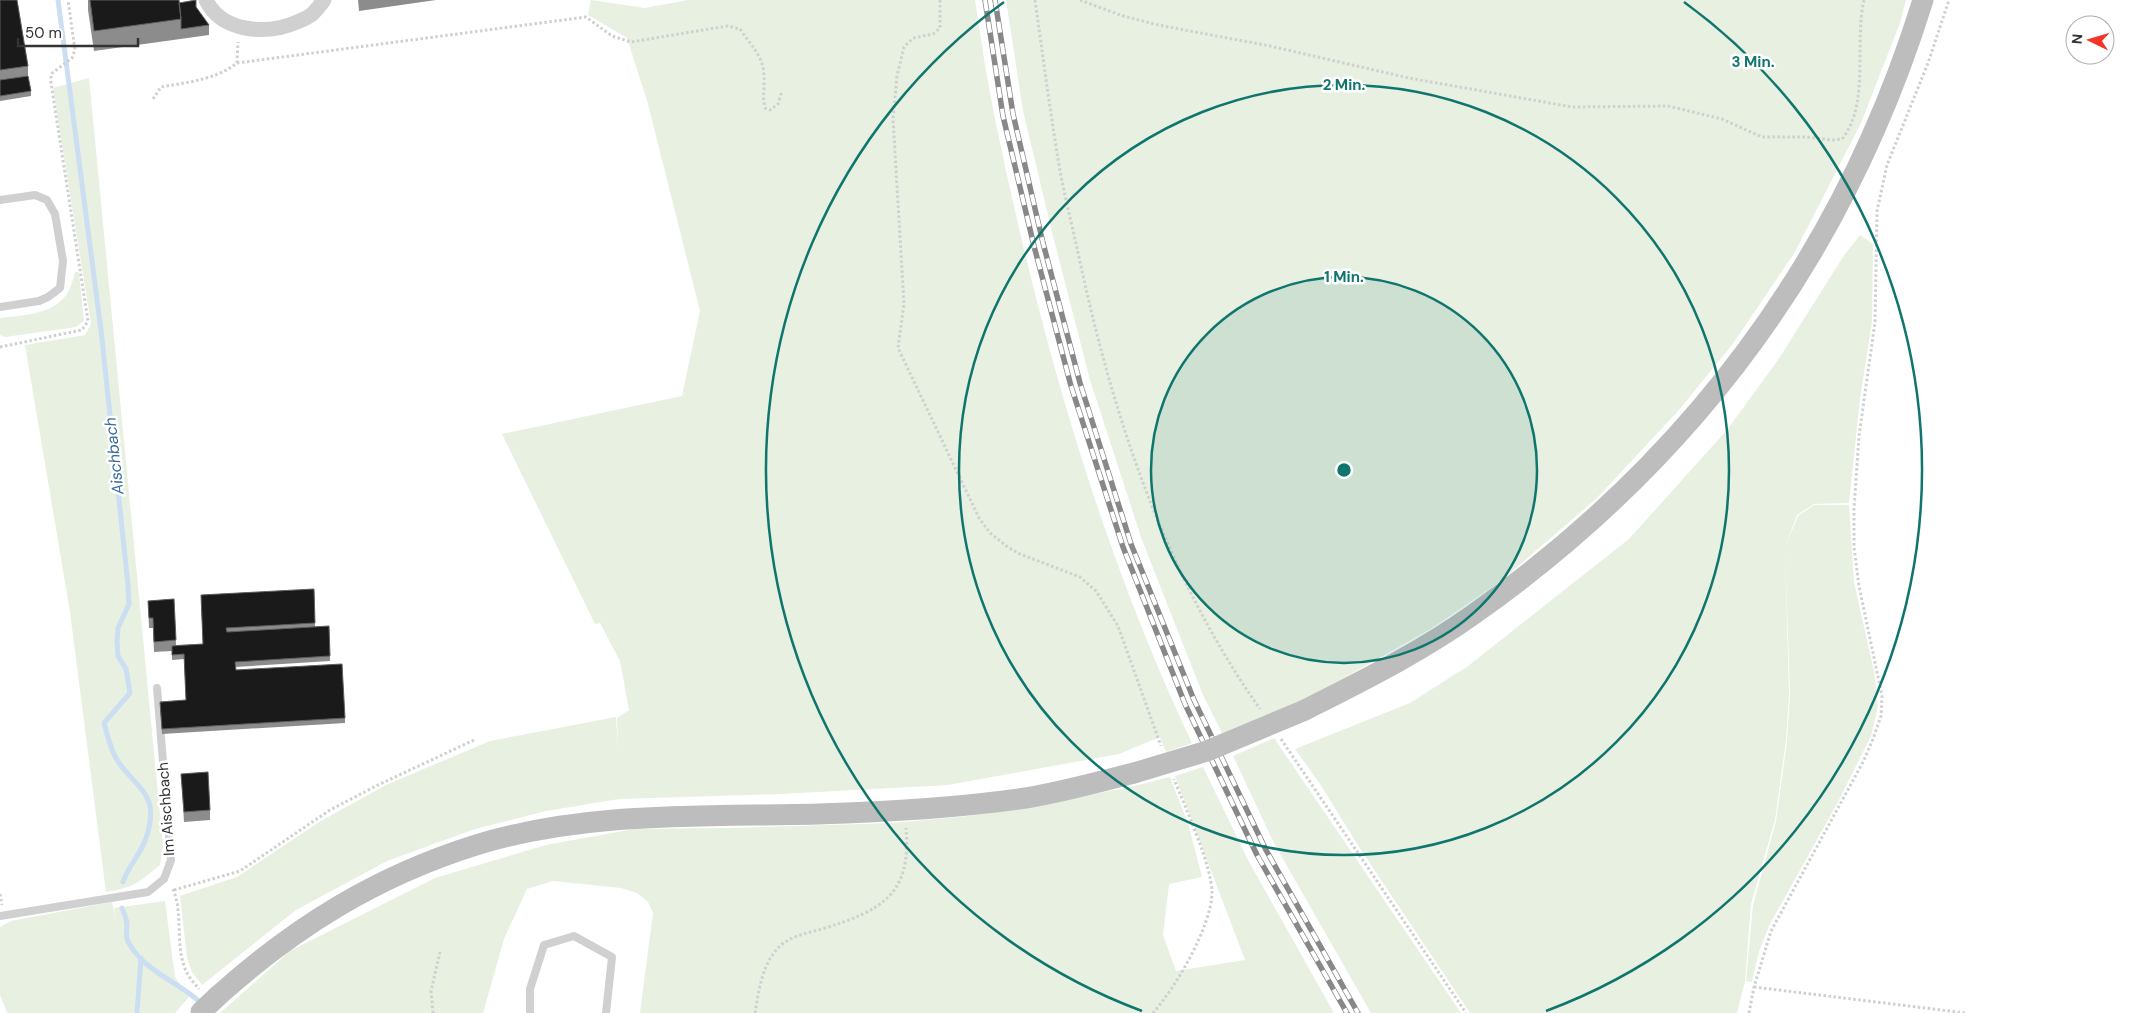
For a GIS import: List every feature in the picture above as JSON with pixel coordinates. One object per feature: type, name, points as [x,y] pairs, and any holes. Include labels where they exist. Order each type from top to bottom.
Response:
[{"type":"main road","points":[[206,1004],[276,947],[330,910],[377,885],[429,862],[478,845],[539,830],[582,823],[639,818],[820,814],[968,805],[1026,798],[1134,774],[1207,751],[1305,710],[1385,669],[1473,615],[1518,582],[1605,510],[1666,448],[1747,351],[1826,230],[1869,144],[1887,102],[1923,0]]},
{"type":"street","points":[[206,0],[218,16],[240,27],[260,30],[288,26],[310,16],[324,0]]},
{"type":"lane","points":[[0,200],[35,194],[47,200],[55,214],[63,261],[60,288],[48,298],[0,307]]},
{"type":"lane","name":"Im Aischbach","points":[[157,688],[171,860],[164,879]]},
{"type":"lane","points":[[0,916],[148,892],[164,879]]},
{"type":"lane","points":[[530,1013],[530,989],[544,945],[574,936],[612,957],[606,1013]]},
{"type":"path","points":[[60,66],[72,58],[75,50],[68,0]]},
{"type":"path","points":[[940,0],[940,28],[933,34],[913,38],[904,47],[897,76],[893,118],[904,304],[898,348],[964,487],[990,534],[1020,554],[1080,576],[1096,591],[1105,603],[1118,626],[1165,755]]},
{"type":"path","points":[[1035,0],[1058,157],[1088,297],[1120,417],[1147,496],[1171,552],[1221,648],[1262,711]]},
{"type":"path","points":[[1080,0],[1158,25],[1270,46],[1410,78],[1572,107],[1668,106],[1722,118],[1762,137],[1805,137],[1833,140],[1842,139],[1848,132],[1857,109],[1859,49],[1864,0]]},
{"type":"path","points":[[1749,1013],[1754,987],[1771,931],[1862,762],[1873,739],[1880,716],[1882,696],[1879,676],[1859,586],[1854,547],[1858,436],[1875,322],[1877,211],[1887,165],[1928,64],[1949,0]]},
{"type":"path","points":[[153,99],[161,87],[213,77],[226,72],[237,64],[586,17],[612,36],[630,42],[721,27],[735,27],[740,29],[762,60],[764,75],[762,98],[765,108],[770,110],[778,104],[782,91]]},
{"type":"path","points":[[237,64],[240,27]]},
{"type":"path","points":[[1278,734],[1466,1013]]},
{"type":"path","points":[[174,890],[240,872],[330,810],[411,768],[474,740]]},
{"type":"path","points":[[1154,1013],[1190,956],[1207,918],[1212,893],[1209,874],[1171,772]]},
{"type":"path","points":[[755,1013],[762,977],[771,958],[779,947],[790,939],[832,926],[879,906],[890,896],[900,880],[908,846]]},
{"type":"path","points":[[164,879],[174,890],[178,910],[182,961],[188,975],[206,1004]]},
{"type":"path","points":[[433,1013],[431,991],[440,952]]},
{"type":"path","points":[[1754,987],[1966,1013]]},
{"type":"green space","points":[[591,0],[645,8],[688,0],[975,0],[992,104],[1012,199],[1052,359],[1100,515],[1128,592],[1192,743],[1166,752],[1160,737],[1119,754],[948,785],[781,794],[619,799],[546,811],[475,829],[387,861],[296,910],[202,985],[192,972],[187,958],[180,896],[237,877],[319,822],[386,785],[490,741],[616,717],[618,750],[617,718],[629,710],[620,661],[600,623],[595,624],[502,434],[682,396],[700,311],[648,104],[627,38],[588,15]]},
{"type":"green space","points":[[1006,0],[1906,0],[1900,23],[1861,123],[1795,252],[1732,345],[1678,411],[1597,498],[1501,581],[1432,628],[1328,687],[1262,719],[1222,733],[1203,695],[1142,540],[1090,380],[1023,111]]},
{"type":"green space","points":[[89,78],[163,846],[160,865],[153,871],[130,886],[106,892],[70,612],[25,345],[85,335],[91,324],[53,88]]},
{"type":"green space","points":[[1860,235],[1873,244],[1872,322],[1860,399],[1849,503],[1814,504],[1797,515],[1785,547],[1789,694],[1786,740],[1775,820],[1751,904],[1745,981],[1737,1013],[1470,1013],[1295,749],[1410,703],[1468,666],[1629,539],[1727,430],[1778,360],[1845,254]]},
{"type":"green space","points":[[75,272],[79,272],[84,321],[76,327],[5,337],[0,335],[0,318],[48,309],[64,298],[72,284]]},
{"type":"green space","points":[[1814,505],[1849,505],[1854,582],[1874,671],[1878,706],[1871,736],[1838,802],[1770,924],[1759,951],[1752,982],[1746,981],[1753,905],[1776,821],[1787,742],[1790,695],[1785,547],[1798,516]]},
{"type":"green space","points":[[1274,738],[1461,1013],[1371,1013],[1275,845],[1233,756]]},
{"type":"green space","points":[[1203,767],[1248,860],[1334,1013],[640,1013],[653,913],[648,902],[637,893],[621,888],[553,881],[527,889],[504,939],[483,1013],[220,1013],[290,951],[435,878],[546,845],[634,829],[893,823],[969,816],[1028,807],[1130,787],[1170,777],[1188,823],[1202,877],[1169,884],[1163,935],[1176,971],[1245,960],[1175,776]]},
{"type":"green space","points":[[165,901],[175,977],[189,997],[175,1013],[7,1013],[0,995],[0,927],[11,921],[112,902],[116,921],[114,908]]},
{"type":"building","points":[[0,0],[17,0],[28,66],[0,70]]},
{"type":"building","points":[[90,0],[179,0],[181,19],[94,31]]},
{"type":"building","points":[[196,0],[196,7],[209,25],[181,29],[179,3]]},
{"type":"building","points":[[28,76],[31,91],[0,96],[0,80]]},
{"type":"building","points":[[314,589],[315,623],[226,628],[227,632],[329,626],[330,656],[235,662],[236,670],[342,664],[345,718],[162,729],[160,702],[186,700],[184,654],[172,655],[172,646],[203,644],[201,595]]},
{"type":"building","points":[[174,599],[176,640],[154,642],[153,618],[149,618],[148,601]]},
{"type":"building","points":[[208,772],[210,810],[184,812],[181,774]]},
{"type":"waterway","name":"Aischbach","points":[[58,0],[101,330],[128,585],[129,604],[118,628],[117,642],[118,656],[126,669],[130,693],[104,723],[116,759],[141,788],[149,803],[151,813],[144,844],[123,882]]},
{"type":"waterway","name":"Aischbach","points":[[122,908],[127,923],[126,935],[137,955],[154,970],[202,1004]]},
{"type":"waterway","points":[[137,1013],[141,958]]},
{"type":"railway","points":[[985,0],[1003,116],[1034,246],[1071,386],[1123,547],[1185,704],[1257,855],[1347,1013]]},
{"type":"railway","points":[[995,0],[1013,114],[1043,243],[1080,383],[1131,544],[1194,700],[1266,850],[1358,1013]]}]
